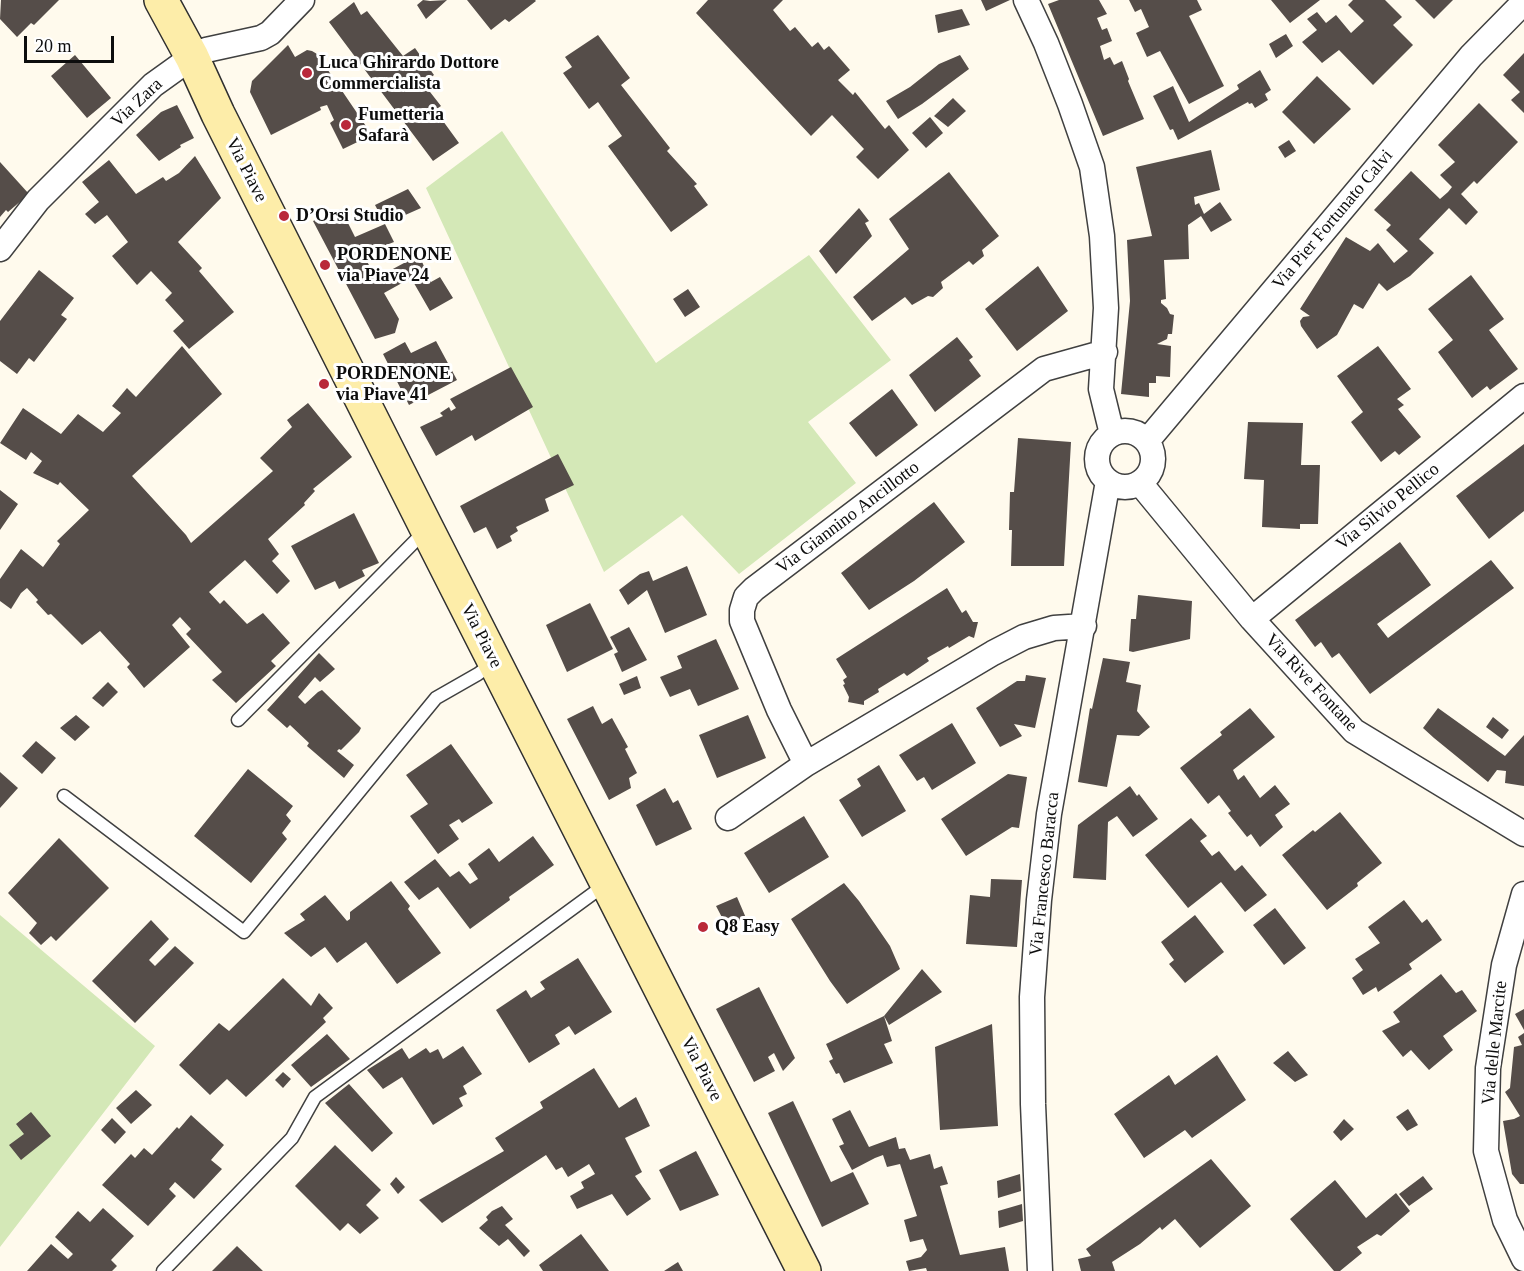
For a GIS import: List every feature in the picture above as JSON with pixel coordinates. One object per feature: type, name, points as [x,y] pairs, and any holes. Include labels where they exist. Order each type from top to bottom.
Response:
[{"type":"street","name":"Via Piave","points":[[161,0],[192,57],[218,114],[801,1270]]},
{"type":"street","name":"Via Zara","points":[[0,249],[38,200],[153,85],[192,57],[206,50],[261,38],[270,33],[302,0]]},
{"type":"street","points":[[1026,0],[1050,53],[1092,167],[1102,236],[1106,308],[1101,389],[1112,434]]},
{"type":"street","name":"Via Pier Fortunato Calvi","points":[[1147,441],[1471,56],[1524,2]]},
{"type":"street","name":"Via Giannino Ancillotto","points":[[806,764],[779,710],[742,621],[742,610],[746,597],[1044,369],[1105,352]]},
{"type":"street","name":"Via Silvio Pellico","points":[[1252,619],[1524,396]]},
{"type":"street","points":[[1131,431],[1147,441],[1154,459],[1147,477],[1140,483],[1124,487],[1108,481],[1098,466],[1097,457],[1100,448],[1112,434],[1131,431]]},
{"type":"street","name":"Via Francesco Baracca","points":[[1040,1271],[1033,1104],[1032,997],[1039,900],[1049,814],[1108,481]]},
{"type":"street","name":"Via Rive Fontane","points":[[1140,483],[1252,619],[1354,731],[1524,834]]},
{"type":"street","points":[[728,818],[806,764],[993,653],[1024,637],[1054,628],[1083,626]]},
{"type":"street","name":"Via delle Marcite","points":[[1524,894],[1504,965],[1490,1057],[1486,1151],[1505,1221],[1524,1259]]},
{"type":"lane","points":[[238,720],[427,529]]},
{"type":"lane","points":[[64,796],[244,932],[436,698],[494,662]]},
{"type":"lane","points":[[163,1271],[292,1138],[315,1096],[607,883]]},
{"type":"green space","points":[[502,131],[656,363],[809,255],[891,360],[808,422],[856,483],[739,574],[682,515],[604,572],[426,188]]},
{"type":"green space","points":[[0,915],[155,1046],[0,1247]]},
{"type":"building","points":[[1,0],[59,0],[34,25],[31,23],[17,37],[0,19]]},
{"type":"building","points":[[423,0],[447,0],[426,19],[417,5]]},
{"type":"building","points":[[467,0],[536,1],[509,22],[505,19],[491,30]]},
{"type":"building","points":[[708,0],[783,0],[773,10],[790,31],[795,27],[812,47],[818,42],[824,50],[829,46],[850,70],[838,80],[853,95],[855,92],[885,129],[889,125],[909,150],[878,179],[856,157],[864,149],[832,115],[811,136],[696,13]]},
{"type":"building","points":[[981,0],[1010,0],[986,11]]},
{"type":"building","points":[[1059,0],[1099,0],[1107,14],[1097,18],[1102,30],[1107,28],[1112,41],[1100,46],[1104,60],[1110,57],[1114,65],[1122,61],[1144,119],[1103,136],[1048,4]]},
{"type":"building","points":[[1129,0],[1197,0],[1202,10],[1189,16],[1224,86],[1189,104],[1160,51],[1147,57],[1136,33],[1149,27],[1141,9],[1135,12]]},
{"type":"building","points":[[1271,0],[1320,0],[1290,23]]},
{"type":"building","points":[[1353,0],[1385,0],[1402,17],[1393,25],[1413,45],[1373,85],[1339,50],[1322,63],[1302,42],[1317,30],[1307,19],[1317,12],[1326,23],[1336,15],[1351,33],[1364,21],[1348,5]]},
{"type":"building","points":[[1415,0],[1453,0],[1434,19]]},
{"type":"building","points":[[354,2],[361,15],[367,11],[403,56],[415,48],[434,75],[423,83],[441,106],[435,110],[459,143],[433,161],[329,22]]},
{"type":"building","points":[[962,9],[970,25],[938,33],[935,15]]},
{"type":"building","points":[[1286,34],[1293,46],[1276,58],[1269,44]]},
{"type":"building","points":[[598,35],[630,78],[621,85],[670,148],[667,151],[697,184],[694,186],[708,205],[671,232],[608,146],[622,136],[598,102],[589,109],[563,73],[572,67],[565,57]]},
{"type":"building","points":[[288,45],[295,57],[307,50],[317,54],[372,135],[343,149],[330,123],[334,120],[327,105],[271,135],[250,92],[252,81]]},
{"type":"building","points":[[1524,53],[1524,113],[1511,100],[1520,92],[1503,75]]},
{"type":"building","points":[[75,55],[111,98],[87,118],[51,76]]},
{"type":"building","points":[[960,55],[969,69],[898,119],[886,101],[910,87],[939,64]]},
{"type":"building","points":[[1260,70],[1271,90],[1265,94],[1268,100],[1255,108],[1252,103],[1248,102],[1178,140],[1173,129],[1170,130],[1153,96],[1173,86],[1189,122],[1239,89],[1237,85]]},
{"type":"building","points":[[1317,76],[1351,109],[1314,144],[1282,112]]},
{"type":"building","points":[[953,98],[966,111],[948,127],[934,116]]},
{"type":"building","points":[[1479,103],[1518,142],[1477,184],[1474,181],[1461,194],[1478,212],[1466,225],[1449,208],[1419,239],[1434,253],[1410,276],[1387,291],[1379,283],[1363,309],[1354,304],[1337,335],[1317,349],[1301,326],[1300,321],[1303,317],[1310,316],[1300,309],[1346,237],[1370,251],[1378,243],[1394,263],[1408,251],[1386,230],[1391,225],[1374,210],[1411,171],[1440,199],[1448,192],[1452,187],[1440,175],[1455,162],[1438,145]]},
{"type":"building","points":[[177,105],[194,138],[180,145],[181,147],[159,161],[136,135],[161,112]]},
{"type":"building","points":[[930,117],[943,133],[926,148],[912,133]]},
{"type":"building","points":[[1289,140],[1296,151],[1285,158],[1278,147]]},
{"type":"building","points":[[1211,150],[1220,190],[1194,197],[1195,205],[1199,203],[1204,214],[1220,202],[1232,220],[1211,232],[1201,216],[1188,225],[1189,259],[1164,260],[1166,299],[1161,300],[1161,303],[1170,314],[1174,315],[1172,334],[1168,334],[1167,339],[1157,344],[1171,346],[1170,377],[1156,376],[1156,383],[1149,383],[1149,397],[1121,394],[1130,301],[1127,240],[1152,236],[1136,167]]},
{"type":"building","points":[[195,156],[221,198],[178,242],[202,268],[199,271],[234,312],[189,349],[173,331],[184,321],[165,300],[172,293],[151,271],[137,285],[112,256],[128,242],[107,215],[95,224],[85,214],[99,202],[82,182],[109,160],[136,194],[163,177],[166,181],[179,173]]},
{"type":"building","points":[[0,162],[29,194],[0,217]]},
{"type":"building","points":[[949,172],[999,236],[982,250],[984,256],[973,265],[969,261],[941,282],[943,288],[933,297],[928,296],[912,305],[905,297],[872,321],[853,297],[909,249],[889,219]]},
{"type":"building","points":[[408,189],[421,208],[385,224],[375,205]]},
{"type":"building","points":[[859,208],[869,221],[865,223],[872,236],[836,274],[819,251]]},
{"type":"building","points":[[341,209],[355,237],[385,224],[394,242],[363,254],[376,278],[419,255],[431,282],[440,277],[453,298],[430,311],[411,278],[384,293],[399,319],[395,333],[375,339],[313,221]]},
{"type":"building","points":[[1038,266],[1068,311],[1017,351],[985,309]]},
{"type":"building","points":[[39,270],[74,298],[61,315],[67,319],[34,362],[29,358],[17,374],[0,361],[0,321]]},
{"type":"building","points":[[1471,275],[1504,319],[1489,330],[1518,369],[1490,390],[1487,386],[1472,398],[1438,352],[1453,340],[1428,309]]},
{"type":"building","points":[[688,289],[700,307],[685,317],[673,299]]},
{"type":"building","points":[[957,337],[973,357],[969,360],[981,376],[935,412],[909,375]]},
{"type":"building","points":[[436,341],[457,380],[409,405],[383,354],[405,342],[411,353]]},
{"type":"building","points":[[182,346],[222,394],[132,476],[191,543],[273,471],[260,458],[292,427],[287,420],[308,403],[352,457],[313,489],[315,491],[304,503],[305,505],[268,539],[279,554],[272,561],[290,581],[277,594],[245,560],[209,592],[220,604],[224,600],[247,624],[263,613],[290,643],[271,661],[276,666],[236,703],[212,680],[222,672],[186,634],[191,629],[180,617],[172,625],[190,647],[144,688],[127,667],[130,664],[100,631],[82,645],[51,614],[48,615],[27,588],[11,609],[0,601],[0,579],[21,549],[43,567],[60,544],[57,541],[89,510],[60,482],[58,485],[33,473],[42,461],[31,452],[26,460],[0,443],[23,408],[61,434],[78,414],[103,432],[121,413],[112,406],[127,388],[136,397]]},
{"type":"building","points":[[1378,346],[1411,389],[1397,399],[1404,405],[1398,409],[1421,437],[1399,455],[1395,451],[1381,462],[1351,422],[1363,412],[1337,376]]},
{"type":"building","points":[[511,367],[533,407],[475,441],[472,435],[436,456],[420,427],[443,416],[440,413],[449,407],[451,411],[456,408],[450,399]]},
{"type":"building","points":[[892,389],[918,425],[876,457],[849,423]]},
{"type":"building","points":[[1248,422],[1303,423],[1301,465],[1320,465],[1318,524],[1300,524],[1300,529],[1262,527],[1264,480],[1244,479]]},
{"type":"building","points":[[1018,438],[1071,442],[1064,566],[1011,566],[1010,492],[1014,492]]},
{"type":"building","points":[[1524,444],[1524,511],[1489,539],[1456,496]]},
{"type":"building","points":[[558,454],[574,485],[545,499],[549,511],[516,527],[518,531],[510,536],[512,541],[497,549],[486,527],[474,533],[460,506]]},
{"type":"building","points":[[0,490],[18,504],[0,530]]},
{"type":"building","points":[[934,502],[965,542],[914,581],[869,610],[841,573]]},
{"type":"building","points":[[354,513],[379,563],[362,570],[365,576],[339,589],[335,581],[315,590],[291,546]]},
{"type":"building","points":[[1400,542],[1431,585],[1377,624],[1388,638],[1491,560],[1514,588],[1370,694],[1339,653],[1332,658],[1321,642],[1315,647],[1295,620]]},
{"type":"building","points":[[687,566],[707,615],[665,633],[647,590],[628,605],[619,590],[640,574],[649,571],[653,581]]},
{"type":"building","points":[[947,588],[962,613],[966,610],[973,622],[978,622],[974,638],[969,636],[927,658],[929,661],[907,676],[904,673],[878,689],[879,692],[864,701],[864,705],[848,702],[849,697],[843,685],[845,684],[843,680],[847,677],[836,659]]},
{"type":"building","points":[[1138,595],[1192,601],[1190,639],[1129,651],[1131,619],[1136,619]]},
{"type":"building","points":[[590,603],[613,649],[567,672],[546,625]]},
{"type":"building","points":[[629,627],[647,660],[622,672],[614,654],[618,652],[610,637]]},
{"type":"building","points":[[716,639],[739,689],[698,706],[690,689],[670,697],[660,677],[682,668],[677,656]]},
{"type":"building","points":[[319,653],[335,669],[320,682],[315,677],[298,697],[305,704],[322,690],[361,728],[341,750],[337,751],[354,765],[344,778],[307,746],[309,743],[290,725],[287,728],[267,710]]},
{"type":"building","points":[[1103,658],[1130,662],[1126,682],[1141,685],[1137,711],[1150,727],[1139,736],[1117,735],[1107,787],[1078,782],[1090,708],[1092,709]]},
{"type":"building","points":[[1026,675],[1046,678],[1035,728],[1014,724],[1022,736],[1000,747],[976,708],[1017,681],[1025,681]]},
{"type":"building","points":[[637,676],[641,688],[624,695],[619,684]]},
{"type":"building","points":[[108,682],[118,692],[103,707],[92,698]]},
{"type":"building","points":[[593,706],[602,724],[612,718],[628,747],[625,749],[637,773],[629,778],[631,788],[609,800],[567,719]]},
{"type":"building","points":[[1250,708],[1275,737],[1233,770],[1238,780],[1244,775],[1260,798],[1275,785],[1290,804],[1275,815],[1283,827],[1260,847],[1251,834],[1247,837],[1228,813],[1231,811],[1219,795],[1208,804],[1180,768],[1222,735],[1220,732]]},
{"type":"building","points":[[1438,708],[1505,756],[1524,735],[1524,786],[1505,783],[1506,771],[1497,770],[1488,782],[1434,738],[1423,728]]},
{"type":"building","points":[[76,715],[90,727],[75,741],[60,728]]},
{"type":"building","points":[[748,715],[766,758],[717,778],[699,735]]},
{"type":"building","points":[[1493,717],[1509,730],[1502,739],[1486,727]]},
{"type":"building","points":[[952,723],[976,763],[932,790],[924,777],[917,781],[899,755]]},
{"type":"building","points":[[36,741],[56,758],[42,774],[22,756]]},
{"type":"building","points":[[451,744],[493,803],[462,823],[459,819],[449,825],[459,839],[438,854],[410,816],[428,804],[406,775]]},
{"type":"building","points":[[879,765],[906,811],[862,837],[839,800],[861,786],[857,779]]},
{"type":"building","points":[[248,769],[293,806],[286,815],[291,821],[282,833],[287,839],[251,883],[194,836]]},
{"type":"building","points":[[0,772],[18,788],[0,808]]},
{"type":"building","points":[[1008,774],[1027,777],[1019,828],[1012,827],[966,856],[941,819]]},
{"type":"building","points":[[1130,786],[1158,819],[1133,837],[1117,816],[1108,822],[1106,880],[1073,878],[1078,825]]},
{"type":"building","points":[[665,788],[673,803],[678,800],[692,829],[656,846],[636,805]]},
{"type":"building","points":[[1340,812],[1382,863],[1357,883],[1358,886],[1327,910],[1282,855]]},
{"type":"building","points":[[804,816],[829,857],[769,893],[744,853]]},
{"type":"building","points":[[1191,818],[1207,836],[1200,841],[1212,856],[1219,851],[1235,871],[1242,865],[1267,895],[1245,912],[1221,882],[1188,908],[1145,855]]},
{"type":"building","points":[[533,836],[554,865],[509,897],[510,900],[470,929],[438,887],[419,900],[404,882],[435,859],[450,877],[459,871],[470,884],[478,879],[468,864],[489,848],[499,862]]},
{"type":"building","points":[[59,838],[109,888],[56,941],[51,936],[41,945],[29,933],[37,923],[8,893]]},
{"type":"building","points":[[991,879],[1022,880],[1017,947],[966,944],[970,895],[990,897]]},
{"type":"building","points":[[391,881],[410,906],[408,909],[441,953],[397,984],[366,942],[337,963],[325,947],[311,957],[284,933],[305,920],[300,914],[325,895],[347,921],[350,919],[350,912]]},
{"type":"building","points":[[844,883],[890,946],[900,969],[847,1004],[791,919]]},
{"type":"building","points":[[737,897],[746,918],[727,927],[716,906]]},
{"type":"building","points":[[1404,900],[1422,923],[1427,919],[1442,940],[1409,964],[1412,969],[1378,992],[1376,987],[1363,995],[1352,978],[1363,970],[1355,959],[1380,943],[1368,927]]},
{"type":"building","points":[[1275,908],[1306,948],[1284,965],[1253,925]]},
{"type":"building","points":[[1195,915],[1224,952],[1185,983],[1169,964],[1174,960],[1161,942]]},
{"type":"building","points":[[151,920],[169,939],[149,960],[155,966],[175,946],[194,963],[135,1023],[92,981]]},
{"type":"building","points":[[578,958],[612,1012],[575,1035],[569,1026],[555,1035],[560,1044],[529,1063],[496,1010],[526,990],[531,998],[545,989],[540,982]]},
{"type":"building","points":[[922,969],[942,992],[889,1025],[884,1016]]},
{"type":"building","points":[[1441,974],[1456,993],[1462,990],[1477,1011],[1443,1036],[1453,1050],[1429,1070],[1411,1050],[1403,1057],[1382,1031],[1400,1022],[1393,1012]]},
{"type":"building","points":[[283,978],[311,1006],[319,993],[333,1008],[323,1018],[326,1022],[246,1097],[227,1079],[210,1095],[179,1065],[219,1023],[229,1031]]},
{"type":"building","points":[[759,987],[795,1058],[783,1071],[774,1053],[768,1057],[775,1071],[754,1082],[716,1009]]},
{"type":"building","points":[[1524,1009],[1524,1030],[1515,1014]]},
{"type":"building","points":[[884,1016],[892,1041],[884,1044],[893,1063],[844,1083],[829,1061],[833,1059],[826,1044]]},
{"type":"building","points":[[992,1024],[998,1126],[940,1130],[935,1047]]},
{"type":"building","points":[[1524,1033],[1524,1184],[1520,1184],[1512,1174],[1503,1121],[1520,1116],[1505,1092],[1510,1088],[1514,1047],[1522,1045],[1518,1037]]},
{"type":"building","points":[[327,1034],[350,1059],[311,1087],[291,1065]]},
{"type":"building","points":[[463,1046],[482,1074],[463,1086],[467,1094],[459,1098],[463,1106],[433,1125],[402,1077],[383,1089],[367,1070],[402,1048],[409,1059],[426,1048],[430,1053],[438,1049],[443,1059]]},
{"type":"building","points":[[1288,1051],[1308,1075],[1295,1082],[1273,1063]]},
{"type":"building","points":[[1217,1055],[1246,1100],[1192,1138],[1185,1130],[1144,1158],[1114,1114],[1169,1075],[1175,1085]]},
{"type":"building","points":[[594,1068],[619,1108],[636,1097],[650,1126],[625,1138],[642,1172],[635,1176],[651,1199],[627,1216],[612,1194],[577,1209],[570,1196],[584,1188],[581,1182],[595,1174],[589,1164],[568,1177],[562,1167],[556,1170],[546,1155],[442,1223],[419,1200],[504,1151],[495,1138],[543,1108],[540,1102]]},
{"type":"building","points":[[283,1072],[291,1079],[283,1088],[275,1080]]},
{"type":"building","points":[[349,1084],[393,1133],[372,1152],[325,1103]]},
{"type":"building","points":[[136,1090],[152,1105],[131,1124],[116,1108]]},
{"type":"building","points":[[793,1101],[831,1182],[853,1172],[869,1204],[822,1227],[768,1113]]},
{"type":"building","points":[[1408,1109],[1418,1125],[1407,1131],[1396,1117]]},
{"type":"building","points":[[850,1110],[869,1147],[896,1137],[899,1149],[905,1148],[910,1160],[930,1154],[934,1169],[942,1166],[948,1184],[940,1186],[960,1255],[1005,1247],[1009,1271],[927,1271],[926,1268],[909,1271],[906,1261],[921,1257],[927,1250],[923,1239],[910,1242],[904,1220],[917,1216],[900,1164],[887,1167],[883,1155],[852,1170],[839,1146],[844,1144],[832,1119]]},
{"type":"building","points":[[31,1112],[51,1136],[21,1160],[9,1145],[24,1134],[16,1124]]},
{"type":"building","points":[[191,1115],[224,1145],[211,1160],[222,1169],[194,1199],[175,1182],[169,1189],[176,1196],[148,1226],[102,1185],[131,1154],[135,1158],[144,1148],[152,1155]]},
{"type":"building","points":[[112,1118],[126,1132],[115,1144],[101,1130]]},
{"type":"building","points":[[1344,1119],[1354,1129],[1341,1141],[1333,1132]]},
{"type":"building","points":[[335,1145],[381,1190],[366,1205],[379,1218],[360,1234],[348,1223],[340,1231],[295,1186]]},
{"type":"building","points":[[696,1151],[719,1195],[680,1211],[659,1170]]},
{"type":"building","points":[[1211,1159],[1251,1206],[1200,1248],[1175,1219],[1162,1230],[1160,1227],[1140,1244],[1112,1262],[1115,1271],[1081,1271],[1078,1259],[1091,1256],[1086,1249]]},
{"type":"building","points":[[1020,1174],[1021,1191],[998,1198],[997,1181]]},
{"type":"building","points":[[1423,1176],[1433,1189],[1409,1206],[1399,1194]]},
{"type":"building","points":[[396,1177],[405,1187],[398,1194],[390,1184]]},
{"type":"building","points":[[1335,1180],[1366,1218],[1396,1193],[1410,1211],[1381,1236],[1377,1234],[1357,1247],[1362,1253],[1340,1271],[1334,1271],[1290,1219]]},
{"type":"building","points":[[1022,1204],[1023,1221],[999,1228],[998,1211]]},
{"type":"building","points":[[502,1206],[513,1219],[505,1225],[530,1251],[524,1257],[508,1239],[499,1246],[479,1228],[488,1220],[486,1217],[492,1211]]},
{"type":"building","points":[[103,1208],[134,1236],[111,1260],[117,1266],[112,1271],[27,1271],[51,1244],[68,1259],[73,1254],[55,1237],[78,1211],[90,1222]]},
{"type":"building","points":[[581,1234],[609,1271],[543,1271],[539,1265]]},
{"type":"building","points":[[237,1246],[263,1271],[212,1271]]},
{"type":"building","points":[[678,1262],[683,1271],[664,1271]]},
{"type":"place","name":"Luca Ghirardo Dottore Commercialista","points":[[307,73]]},
{"type":"place","name":"Fumetteria Safarà","points":[[346,125]]},
{"type":"place","name":"D’Orsi Studio","points":[[284,216]]},
{"type":"place","name":"PORDENONE via Piave 24","points":[[325,265]]},
{"type":"place","name":"PORDENONE via Piave 41","points":[[324,384]]},
{"type":"place","name":"Q8 Easy","points":[[703,927]]}]
